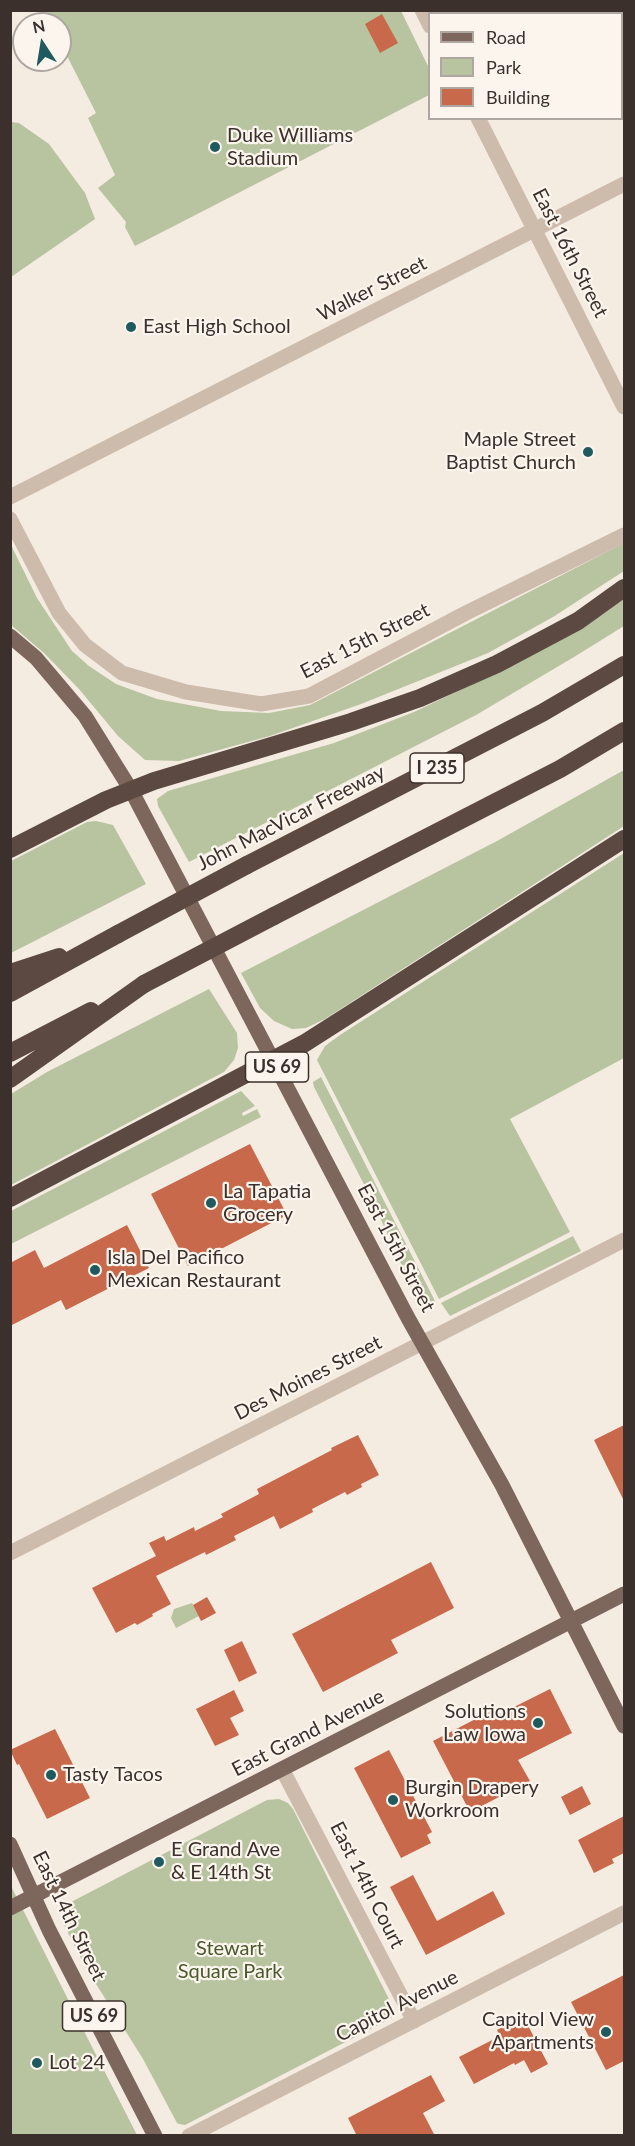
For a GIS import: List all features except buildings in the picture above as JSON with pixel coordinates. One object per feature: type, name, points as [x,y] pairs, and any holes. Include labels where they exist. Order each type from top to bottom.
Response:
[{"type":"highway","points":[[10,849],[106,800],[154,781],[351,722],[420,698],[507,659],[578,621],[624,588]]},
{"type":"highway","name":"John MacVicar Freeway","points":[[10,993],[247,865],[542,713],[624,665]]},
{"type":"highway","points":[[10,1053],[560,769],[624,730]]},
{"type":"highway","points":[[10,1198],[273,1060],[351,1014],[624,839]]},
{"type":"highway","points":[[10,973],[95,946]]},
{"type":"highway","points":[[10,1079],[144,984]]},
{"type":"main road","name":"US 69","points":[[10,636],[36,658],[85,716],[131,790]]},
{"type":"main road","name":"East 15th Street","points":[[131,790],[423,1343],[502,1485],[624,1726]]},
{"type":"main road","name":"East Grand Avenue","points":[[10,1908],[624,1594]]},
{"type":"main road","name":"East 14th Street","points":[[10,1844],[49,1930],[155,2136]]},
{"type":"street","name":"East 16th Street","points":[[479,120],[624,407]]},
{"type":"street","name":"Walker Street","points":[[10,497],[624,184]]},
{"type":"street","name":"East 15th Street","points":[[10,519],[59,613],[85,645],[122,674],[186,693],[261,704],[309,696],[466,613],[624,535]]},
{"type":"street","name":"Des Moines Street","points":[[10,1553],[624,1240]]},
{"type":"street","name":"East 14th Court","points":[[282,1769],[414,2021]]},
{"type":"street","name":"Capitol Avenue","points":[[189,2136],[624,1913]]},
{"type":"green space","name":"Duke Williams Stadium","points":[[44,11],[401,11],[428,66],[428,96],[135,246],[125,227],[126,222],[98,188],[115,175],[88,118],[96,113],[72,66],[72,12]]},
{"type":"green space","points":[[11,122],[19,123],[49,144],[85,193],[95,219],[11,277]]},
{"type":"green space","points":[[624,543],[624,571],[553,617],[488,653],[361,704],[270,736],[179,761],[145,760],[118,736],[79,689],[44,653],[11,625],[11,545],[37,598],[72,651],[89,666],[116,684],[157,699],[221,711],[269,713],[310,705]]},
{"type":"green space","points":[[624,599],[624,626],[574,657],[476,715],[189,862],[158,806],[157,799],[168,791],[334,743],[414,712],[506,668],[603,614]]},
{"type":"green space","points":[[624,770],[624,826],[325,1019],[306,1028],[292,1029],[274,1021],[260,1008],[241,973],[497,841]]},
{"type":"green space","points":[[96,821],[113,825],[146,884],[11,953],[11,861],[87,822]]},
{"type":"green space","points":[[624,853],[624,1058],[510,1119],[570,1232],[439,1299],[317,1060],[325,1046],[340,1035]]},
{"type":"green space","points":[[209,989],[237,1033],[238,1048],[234,1060],[224,1072],[11,1185],[11,1094],[47,1072]]},
{"type":"green space","points":[[321,1077],[435,1301],[421,1308],[372,1200],[314,1087],[313,1082]]},
{"type":"green space","points":[[241,1091],[255,1106],[242,1113],[243,1116],[257,1109],[261,1117],[11,1244],[11,1211]]},
{"type":"green space","points":[[573,1236],[581,1251],[450,1316],[441,1303]]},
{"type":"green space","points":[[192,1603],[199,1616],[176,1628],[171,1618],[174,1609]]},
{"type":"green space","name":"Stewart Square Park","points":[[279,1799],[288,1803],[293,1809],[396,2013],[390,2019],[185,2125],[179,2124],[143,2059],[86,1968],[64,1925],[65,1907],[267,1800]]},
{"type":"green space","points":[[11,1886],[88,2039],[137,2135],[11,2135]]},
{"type":"place","name":"Duke Williams Stadium","points":[[215,147]]},
{"type":"place","name":"East High School","points":[[131,327]]},
{"type":"place","name":"Maple Street Baptist Church","points":[[588,452]]},
{"type":"place","name":"La Tapatia Grocery","points":[[211,1203]]},
{"type":"place","name":"Isla Del Pacifico Mexican Restaurant","points":[[95,1270]]},
{"type":"place","name":"Solutions Law Iowa","points":[[538,1723]]},
{"type":"place","name":"Tasty Tacos","points":[[51,1775]]},
{"type":"place","name":"Burgin Drapery Workroom","points":[[393,1800]]},
{"type":"place","name":"E Grand Ave & E 14th St","points":[[159,1862]]},
{"type":"place","name":"Capitol View Apartments","points":[[606,2032]]},
{"type":"place","name":"Lot 24","points":[[37,2063]]}]
